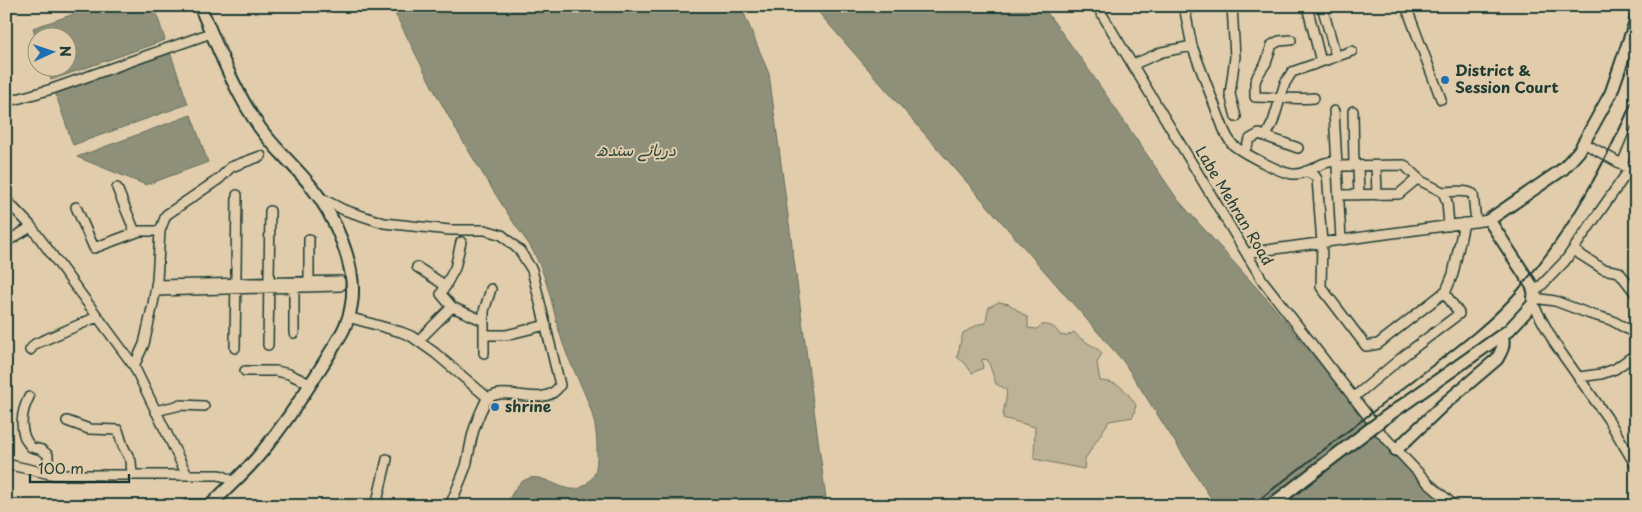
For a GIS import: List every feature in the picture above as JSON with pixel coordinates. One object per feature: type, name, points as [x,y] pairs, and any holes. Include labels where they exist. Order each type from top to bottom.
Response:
[{"type":"main road","points":[[200,6],[235,86],[260,128],[319,197],[341,238],[350,268],[353,291],[351,309],[342,333],[278,433],[254,462],[210,506]]},
{"type":"main road","points":[[1270,506],[1383,419],[1502,335],[1519,320],[1534,298],[1489,220],[1563,169],[1584,144],[1611,93],[1636,20]]},
{"type":"main road","points":[[1396,450],[1443,405],[1497,359],[1503,350],[1504,342],[1502,335]]},
{"type":"main road","points":[[188,506],[206,506]]},
{"type":"street","name":"Labe Mehran Road","points":[[1097,6],[1263,281],[1381,434],[1429,484],[1455,506]]},
{"type":"street","points":[[1204,6],[1184,7],[1192,46],[1224,130],[1231,143],[1244,152],[1288,173],[1298,174],[1322,163],[1356,166],[1404,166],[1418,178],[1443,192],[1471,192],[1473,194],[1476,222]]},
{"type":"street","points":[[1232,6],[1235,57],[1230,94],[1236,117]]},
{"type":"street","points":[[1307,6],[1321,62]]},
{"type":"street","points":[[1322,6],[1336,56]]},
{"type":"street","points":[[1406,6],[1441,99]]},
{"type":"street","points":[[6,102],[52,89],[211,33]]},
{"type":"street","points":[[1291,40],[1279,41],[1272,45],[1266,63],[1255,82],[1255,97],[1281,97],[1292,100],[1314,98]]},
{"type":"street","points":[[1132,65],[1162,52],[1192,46]]},
{"type":"street","points":[[1266,136],[1273,122],[1285,84],[1292,72],[1352,51]]},
{"type":"street","points":[[1334,111],[1341,240]]},
{"type":"street","points":[[1353,111],[1359,195]]},
{"type":"street","points":[[1534,298],[1573,250],[1629,165],[1636,130]]},
{"type":"street","points":[[1244,152],[1250,139],[1254,135],[1259,134],[1298,148]]},
{"type":"street","points":[[1584,144],[1629,165]]},
{"type":"street","points":[[134,366],[144,344],[156,288],[160,231],[166,215],[219,179],[231,168],[261,156]]},
{"type":"street","points":[[1376,166],[1378,195]]},
{"type":"street","points":[[1306,171],[1315,176],[1317,180],[1322,243],[1321,288],[1366,346],[1378,344],[1444,292],[1454,274],[1464,224]]},
{"type":"street","points":[[1338,195],[1399,194],[1418,178]]},
{"type":"street","points":[[117,188],[135,232]]},
{"type":"street","points":[[1443,192],[1447,202],[1449,226]]},
{"type":"street","points":[[235,348],[237,195]]},
{"type":"street","points":[[319,197],[344,210],[384,223],[450,230],[485,230],[502,235],[520,251],[532,270],[560,385],[549,394],[526,397],[496,394],[486,400],[474,430],[466,466],[450,506]]},
{"type":"street","points":[[6,200],[31,227],[134,366],[187,476]]},
{"type":"street","points":[[76,207],[94,248],[135,232],[160,231]]},
{"type":"street","points":[[268,345],[270,211]]},
{"type":"street","points":[[1252,252],[1489,220]]},
{"type":"street","points":[[6,242],[31,227]]},
{"type":"street","points":[[309,239],[309,282]]},
{"type":"street","points":[[461,242],[455,268],[441,294],[452,307],[484,321]]},
{"type":"street","points":[[1573,250],[1603,269],[1619,272],[1636,294]]},
{"type":"street","points":[[417,267],[446,286]]},
{"type":"street","points":[[156,288],[269,285],[340,286],[340,281],[309,282],[294,285]]},
{"type":"street","points":[[294,285],[294,333]]},
{"type":"street","points":[[484,353],[484,321],[491,289]]},
{"type":"street","points":[[1353,398],[1406,354],[1459,314],[1444,292]]},
{"type":"street","points":[[1534,298],[1555,300],[1636,331]]},
{"type":"street","points":[[1534,298],[1555,344],[1608,419],[1636,466]]},
{"type":"street","points":[[418,341],[452,307]]},
{"type":"street","points":[[30,350],[35,344],[97,317]]},
{"type":"street","points":[[348,317],[401,332],[418,341],[488,398]]},
{"type":"street","points":[[484,336],[506,335],[546,325]]},
{"type":"street","points":[[1579,377],[1601,374],[1616,369],[1636,354]]},
{"type":"street","points":[[245,371],[289,374],[310,384]]},
{"type":"street","points":[[29,397],[22,414],[24,434],[31,447],[42,450],[48,455],[48,474]]},
{"type":"street","points":[[155,411],[181,406],[204,406]]},
{"type":"street","points":[[67,421],[90,429],[118,430],[123,446],[131,461],[132,475]]},
{"type":"street","points":[[376,506],[387,459]]},
{"type":"street","points":[[6,464],[48,474],[223,476],[234,482]]},
{"type":"shaded area","points":[[999,302],[1009,304],[1028,318],[1028,328],[1037,329],[1041,325],[1047,325],[1054,328],[1060,335],[1067,336],[1074,332],[1099,350],[1102,353],[1097,363],[1100,381],[1113,383],[1121,387],[1136,405],[1133,417],[1109,421],[1085,459],[1084,469],[1034,459],[1035,427],[1003,418],[1006,389],[996,384],[988,360],[982,359],[983,368],[972,373],[965,363],[957,357],[963,333],[979,324],[986,323],[989,307]]},
{"type":"water","points":[[97,6],[154,6],[165,40],[78,71],[78,28],[33,28]]},
{"type":"water","name":"دریائے سندھ","points":[[391,6],[741,6],[769,74],[827,506],[506,506],[518,485],[530,478],[537,478],[574,489],[581,488],[587,483],[593,476],[596,466],[597,437],[595,424],[588,400],[566,352],[545,278],[535,255],[456,130]]},
{"type":"water","points":[[813,6],[1042,6],[1082,60],[1178,200],[1272,305],[1387,447],[1448,506],[1216,506],[1123,361]]},
{"type":"water","points":[[170,52],[188,104],[73,145],[55,92]]},
{"type":"water","points":[[191,115],[208,162],[146,185],[77,157]]},
{"type":"railway","points":[[1251,506],[1480,328],[1506,303],[1536,268],[1570,220],[1612,145],[1636,93]]},
{"type":"place","name":"District & Session Court","points":[[1445,80]]},
{"type":"place","name":"shrine","points":[[495,407]]}]
